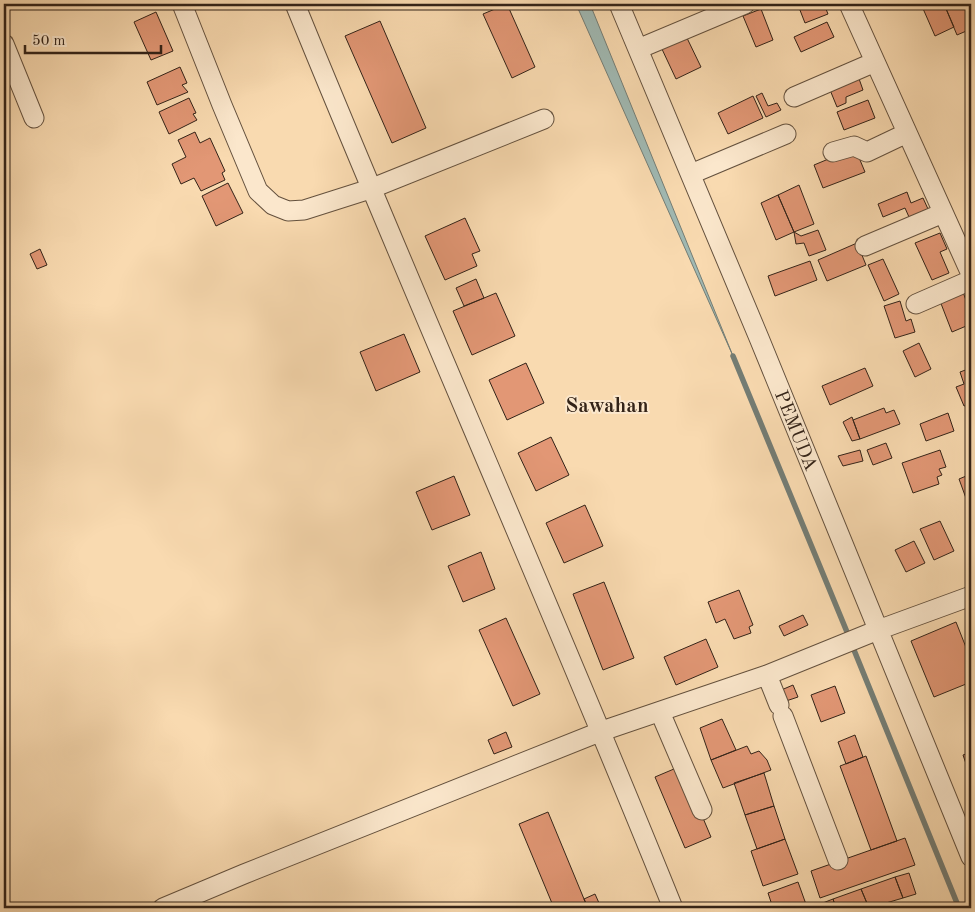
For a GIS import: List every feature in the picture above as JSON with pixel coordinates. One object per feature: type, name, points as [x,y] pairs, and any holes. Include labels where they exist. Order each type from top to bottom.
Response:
[{"type":"street","points":[[182,4],[225,114],[258,191],[272,205],[288,211],[304,210],[370,189],[544,119]]},
{"type":"street","points":[[294,4],[370,189],[602,731],[673,908]]},
{"type":"street","name":"PEMUDA","points":[[619,4],[767,356],[971,857]]},
{"type":"street","points":[[638,49],[745,4]]},
{"type":"street","points":[[849,4],[971,274]]},
{"type":"street","points":[[4,44],[34,118]]},
{"type":"street","points":[[794,97],[875,62]]},
{"type":"street","points":[[833,152],[854,146],[867,152],[908,133]]},
{"type":"street","points":[[690,174],[786,134]]},
{"type":"street","points":[[865,246],[943,213]]},
{"type":"street","points":[[916,304],[971,280]]},
{"type":"street","points":[[163,908],[602,731],[767,675],[878,630],[971,596]]},
{"type":"street","points":[[767,675],[838,860]]},
{"type":"street","points":[[660,712],[702,810]]},
{"type":"water","points":[[576,4],[590,4],[733,356]]},
{"type":"building","points":[[507,4],[535,67],[512,78],[483,14]]},
{"type":"building","points":[[824,4],[828,14],[805,23],[798,5]]},
{"type":"building","points":[[921,4],[944,4],[954,27],[935,36]]},
{"type":"building","points":[[944,4],[971,4],[971,29],[957,35]]},
{"type":"building","points":[[761,9],[773,40],[756,47],[743,16]]},
{"type":"building","points":[[156,12],[173,51],[151,60],[134,22]]},
{"type":"building","points":[[380,21],[426,128],[392,143],[345,36]]},
{"type":"building","points":[[827,22],[834,37],[801,52],[794,37]]},
{"type":"building","points":[[686,36],[701,67],[676,79],[661,47]]},
{"type":"building","points":[[180,67],[187,83],[182,85],[188,92],[157,105],[147,82]]},
{"type":"building","points":[[857,73],[863,90],[846,97],[846,103],[837,107],[828,85]]},
{"type":"building","points":[[762,93],[768,106],[777,103],[781,110],[766,117],[756,96]]},
{"type":"building","points":[[753,96],[763,118],[728,134],[718,113]]},
{"type":"building","points":[[189,98],[196,113],[193,114],[197,120],[169,134],[159,112]]},
{"type":"building","points":[[868,100],[875,118],[844,130],[837,112]]},
{"type":"building","points":[[195,132],[200,143],[210,138],[225,171],[222,173],[225,180],[201,191],[194,178],[181,184],[172,164],[186,157],[178,140]]},
{"type":"building","points":[[855,148],[865,172],[823,188],[814,165]]},
{"type":"building","points":[[228,183],[243,213],[216,226],[202,196]]},
{"type":"building","points":[[799,185],[814,224],[794,232],[778,195]]},
{"type":"building","points":[[907,192],[911,203],[923,198],[928,209],[909,217],[905,208],[883,217],[878,204]]},
{"type":"building","points":[[778,195],[794,232],[776,240],[761,203]]},
{"type":"building","points":[[465,218],[480,251],[472,254],[477,266],[445,280],[425,236]]},
{"type":"building","points":[[818,230],[826,250],[809,256],[804,243],[796,244],[794,232],[801,236]]},
{"type":"building","points":[[940,233],[947,249],[940,252],[949,273],[932,280],[915,243]]},
{"type":"building","points":[[857,243],[866,265],[827,281],[818,260]]},
{"type":"building","points":[[40,249],[47,265],[37,269],[30,254]]},
{"type":"building","points":[[883,259],[899,294],[884,301],[868,265]]},
{"type":"building","points":[[810,261],[817,280],[775,296],[768,276]]},
{"type":"building","points":[[476,279],[484,298],[464,306],[456,288]]},
{"type":"building","points":[[963,292],[971,314],[971,324],[952,332],[940,301]]},
{"type":"building","points":[[496,293],[515,336],[472,355],[453,311]]},
{"type":"building","points":[[900,301],[906,321],[911,319],[915,332],[895,338],[884,306]]},
{"type":"building","points":[[404,334],[420,372],[376,391],[360,352]]},
{"type":"building","points":[[919,343],[931,369],[915,377],[903,351]]},
{"type":"building","points":[[526,363],[544,403],[507,420],[489,380]]},
{"type":"building","points":[[865,368],[873,386],[830,405],[822,386]]},
{"type":"building","points":[[971,368],[971,404],[964,406],[956,387],[964,384],[960,372]]},
{"type":"building","points":[[884,408],[886,413],[894,410],[900,424],[860,439],[853,420]]},
{"type":"building","points":[[948,413],[954,431],[926,441],[920,424]]},
{"type":"building","points":[[852,417],[860,439],[852,441],[843,422]]},
{"type":"building","points":[[551,437],[569,475],[536,491],[518,453]]},
{"type":"building","points":[[886,443],[892,458],[873,465],[867,450]]},
{"type":"building","points":[[860,450],[863,461],[843,466],[838,456]]},
{"type":"building","points":[[940,450],[946,467],[939,469],[942,475],[937,477],[939,484],[913,493],[902,463]]},
{"type":"building","points":[[971,474],[971,499],[967,501],[959,479]]},
{"type":"building","points":[[454,476],[470,515],[432,530],[416,492]]},
{"type":"building","points":[[585,505],[603,546],[564,563],[546,523]]},
{"type":"building","points":[[940,521],[954,551],[934,560],[920,529]]},
{"type":"building","points":[[914,541],[925,563],[906,572],[895,550]]},
{"type":"building","points":[[481,552],[495,589],[463,602],[448,566]]},
{"type":"building","points":[[604,582],[634,658],[603,670],[573,594]]},
{"type":"building","points":[[739,590],[753,625],[749,627],[751,633],[734,639],[725,619],[716,623],[708,602]]},
{"type":"building","points":[[803,615],[808,625],[784,636],[779,626]]},
{"type":"building","points":[[506,618],[540,694],[513,706],[479,630]]},
{"type":"building","points":[[956,622],[971,660],[971,682],[934,697],[911,641]]},
{"type":"building","points":[[706,639],[718,667],[676,685],[664,657]]},
{"type":"building","points":[[793,685],[798,697],[783,702],[779,691]]},
{"type":"building","points":[[835,686],[845,713],[821,722],[811,695]]},
{"type":"building","points":[[722,719],[736,750],[711,760],[700,728]]},
{"type":"building","points":[[506,732],[512,747],[494,754],[488,740]]},
{"type":"building","points":[[855,735],[863,757],[846,764],[838,742]]},
{"type":"building","points":[[747,746],[751,754],[759,751],[767,760],[771,770],[723,788],[711,760]]},
{"type":"building","points":[[971,752],[971,778],[963,755]]},
{"type":"building","points":[[866,756],[897,841],[871,850],[840,766]]},
{"type":"building","points":[[681,766],[711,837],[685,848],[655,777]]},
{"type":"building","points":[[764,773],[774,806],[745,815],[734,783]]},
{"type":"building","points":[[774,806],[785,839],[757,849],[745,815]]},
{"type":"building","points":[[548,812],[588,908],[554,908],[519,824]]},
{"type":"building","points":[[905,838],[915,865],[820,898],[811,871]]},
{"type":"building","points":[[785,839],[798,874],[763,886],[751,851]]},
{"type":"building","points":[[909,873],[916,894],[903,898],[895,877]]},
{"type":"building","points":[[895,877],[903,898],[869,908],[861,889]]},
{"type":"building","points":[[798,882],[807,907],[773,908],[768,893]]},
{"type":"building","points":[[861,889],[869,908],[836,908],[833,899]]},
{"type":"building","points":[[595,894],[599,903],[588,908],[584,899]]},
{"type":"building","points":[[833,899],[836,908],[810,908]]},
{"type":"waterway","points":[[733,356],[847,632]]},
{"type":"waterway","points":[[854,650],[959,908]]},
{"type":"district","name":"Sawahan","points":[[607,405]]}]
